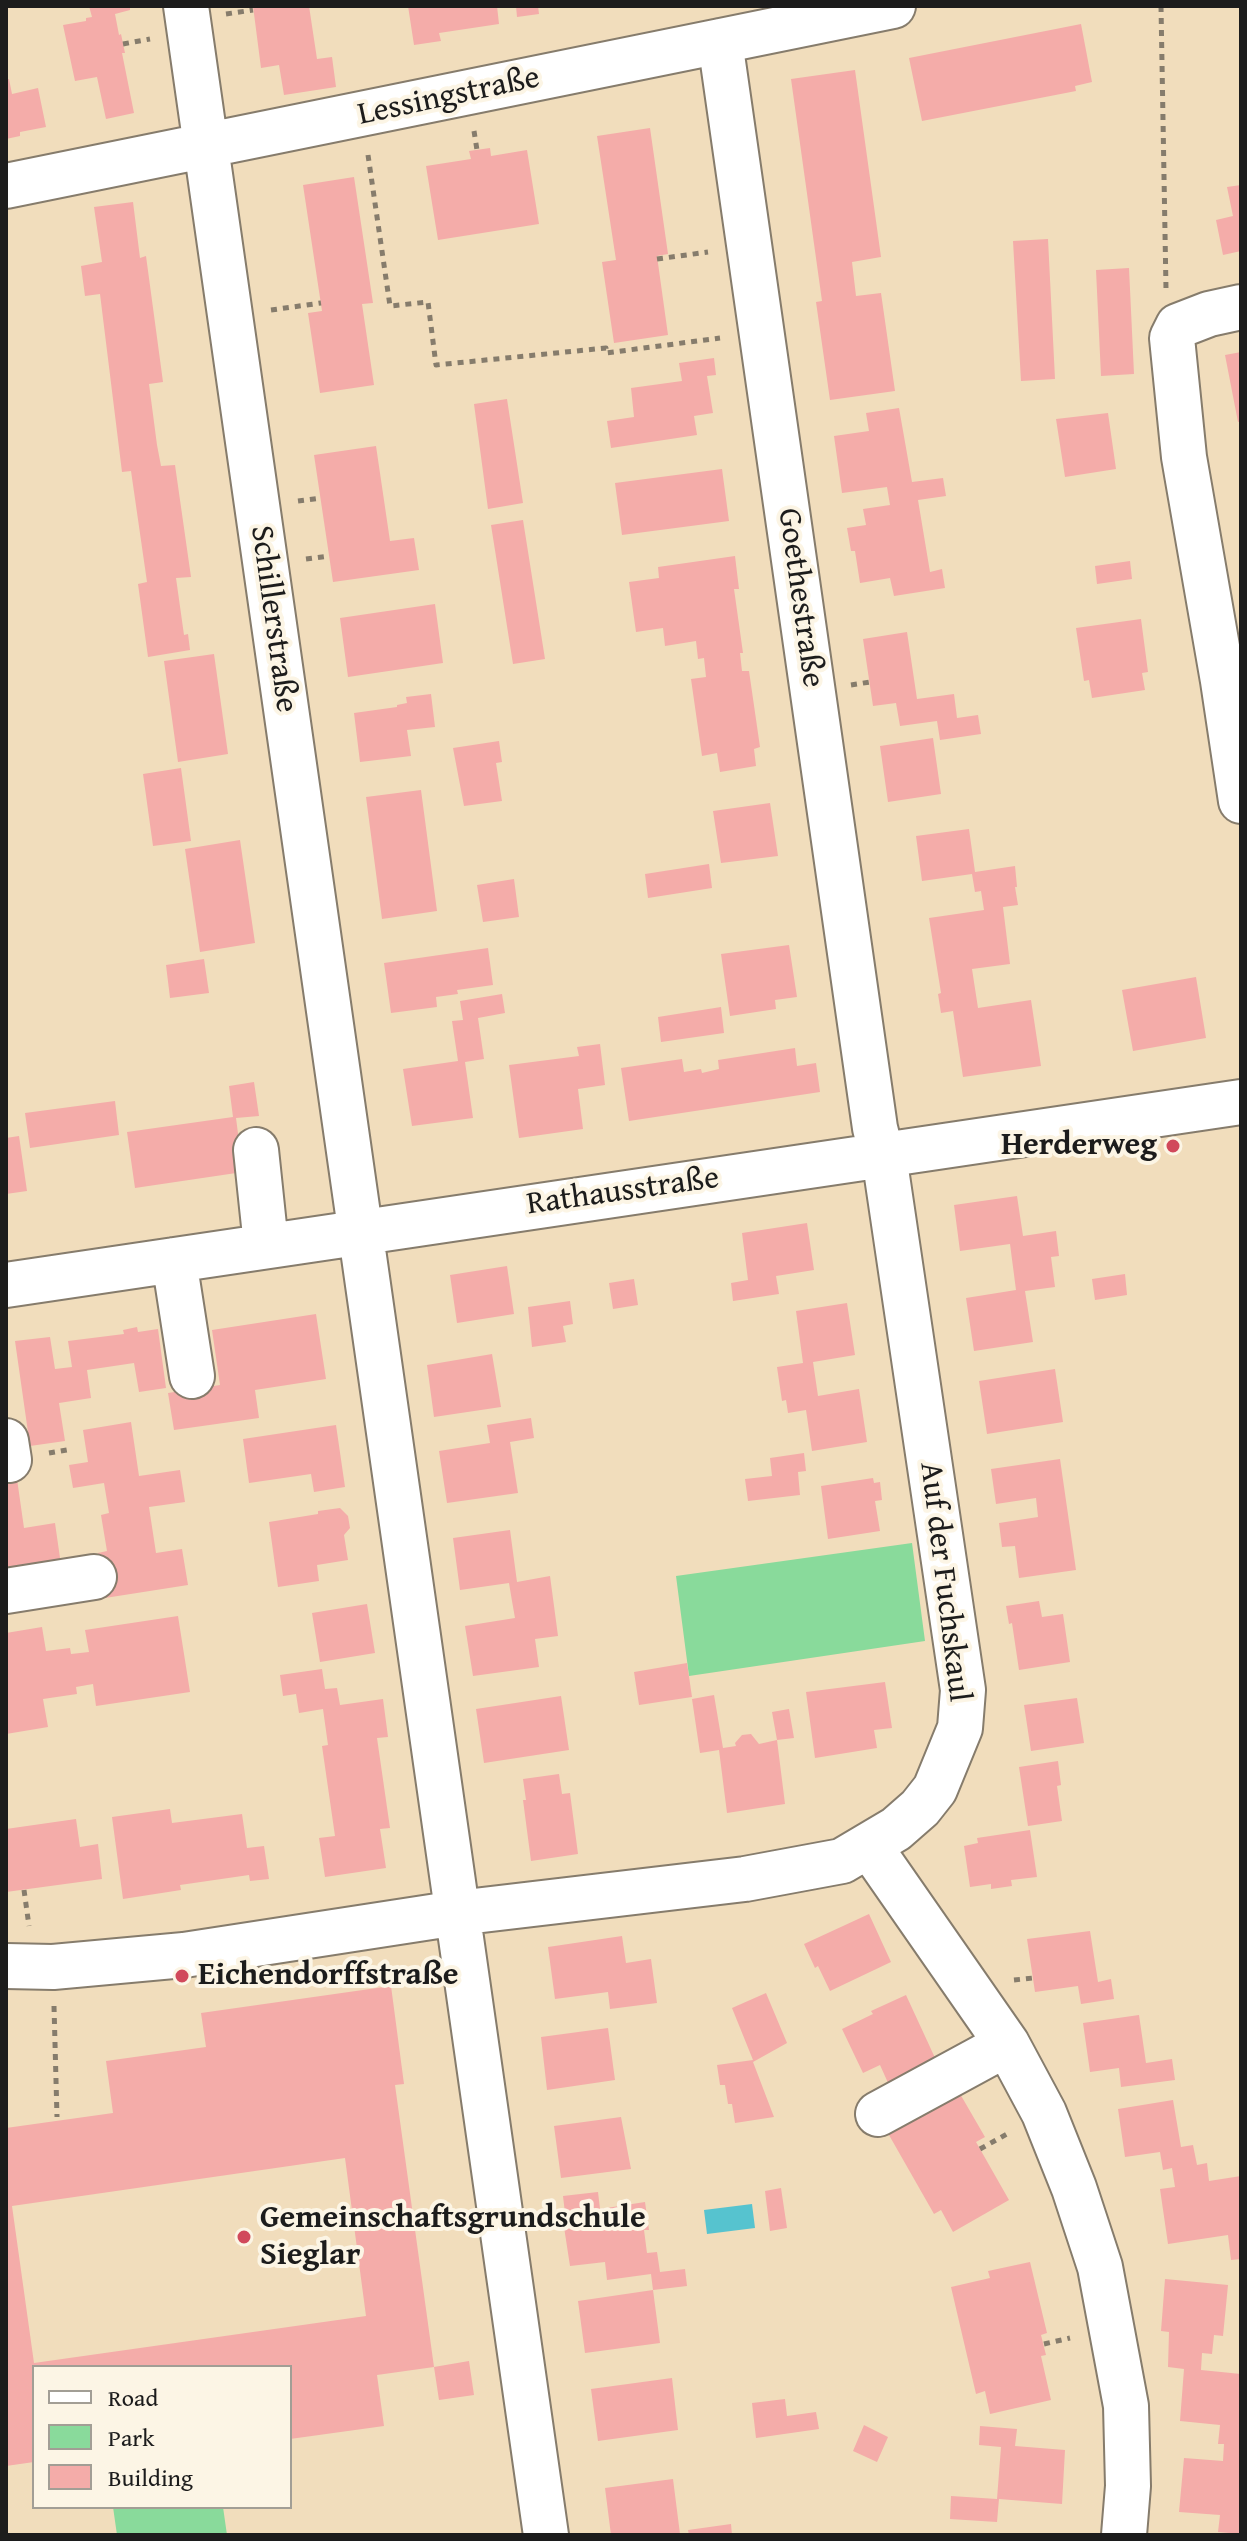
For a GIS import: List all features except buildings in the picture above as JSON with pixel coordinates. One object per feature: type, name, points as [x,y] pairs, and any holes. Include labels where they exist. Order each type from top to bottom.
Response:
[{"type":"street","name":"Schillerstraße","points":[[186,6],[359,1232]]},
{"type":"street","name":"Lessingstraße","points":[[6,186],[893,6]]},
{"type":"street","name":"Goethestraße","points":[[720,41],[875,1128],[883,1154]]},
{"type":"street","points":[[1241,307],[1209,314],[1178,326],[1172,338],[1184,457],[1232,679],[1241,801]]},
{"type":"street","name":"Rathausstraße","points":[[6,1285],[1241,1102]]},
{"type":"street","points":[[256,1150],[266,1245]]},
{"type":"street","name":"Auf der Fuchskaul","points":[[6,1966],[53,1967],[184,1955],[457,1913],[745,1879],[842,1861],[870,1847],[908,1818],[935,1789],[960,1728],[963,1690],[883,1154]]},
{"type":"street","points":[[359,1232],[546,2535]]},
{"type":"street","points":[[174,1260],[192,1376]]},
{"type":"street","points":[[6,1591],[94,1577]]},
{"type":"street","points":[[870,1847],[1007,2044],[1044,2113],[1074,2188],[1100,2267],[1126,2406],[1128,2486],[1124,2535]]},
{"type":"street","points":[[878,2114],[1007,2044]]},
{"type":"path","points":[[1161,6],[1164,276],[1167,306],[1178,326]]},
{"type":"path","points":[[363,114],[390,306],[428,302],[436,365],[606,348],[606,353],[761,332]]},
{"type":"path","points":[[657,259],[749,246]]},
{"type":"path","points":[[307,305],[321,303]]},
{"type":"path","points":[[311,558],[329,556]]},
{"type":"path","points":[[53,1967],[57,2117]]},
{"type":"green space","points":[[912,1543],[925,1641],[689,1676],[676,1576]]},
{"type":"green space","points":[[113,2509],[223,2509],[227,2535],[117,2535]]},
{"type":"water","points":[[752,2204],[755,2228],[707,2234],[704,2210]]},
{"type":"place","name":"Herderweg","points":[[1173,1146]]},
{"type":"place","name":"Eichendorffstraße","points":[[182,1976]]},
{"type":"place","name":"Gemeinschaftsgrundschule Sieglar","points":[[244,2237]]}]
